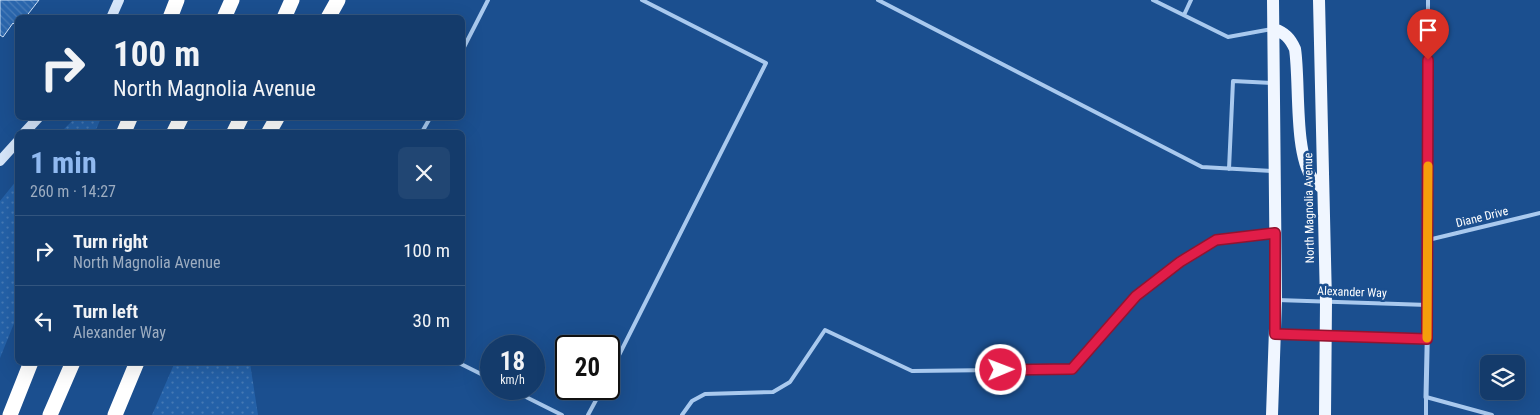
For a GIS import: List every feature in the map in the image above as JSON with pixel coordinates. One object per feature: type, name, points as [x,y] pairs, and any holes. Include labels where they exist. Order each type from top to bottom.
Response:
[{"type":"highway","points":[[171,15],[178,0]]},
{"type":"highway","points":[[225,15],[232,0]]},
{"type":"highway","points":[[285,15],[292,0]]},
{"type":"highway","points":[[330,15],[338,0]]},
{"type":"highway","points":[[10,415],[30,365]]},
{"type":"highway","points":[[50,415],[73,365]]},
{"type":"highway","points":[[115,415],[136,365]]},
{"type":"main road","points":[[1272,415],[1276,300],[1273,0]]},
{"type":"main road","name":"North Magnolia Avenue","points":[[1319,0],[1326,302],[1325,415]]},
{"type":"main road","points":[[1274,29],[1283,32],[1291,39],[1296,49],[1299,123],[1305,162],[1312,177],[1323,189]]},
{"type":"street","points":[[112,15],[119,0]]},
{"type":"street","points":[[27,130],[36,120]]},
{"type":"street","points":[[0,161],[15,144]]},
{"type":"street","points":[[1426,397],[1428,305]]},
{"type":"lane","points":[[465,45],[488,0]]},
{"type":"lane","points":[[620,352],[766,63],[642,0]]},
{"type":"lane","points":[[878,0],[1202,167],[1274,171]]},
{"type":"lane","points":[[1153,0],[1228,37],[1274,29]]},
{"type":"lane","points":[[1184,15],[1191,0]]},
{"type":"lane","points":[[1428,0],[1428,305]]},
{"type":"lane","points":[[1229,169],[1233,81],[1274,83]]},
{"type":"lane","name":"Diane Drive","points":[[1428,240],[1540,213]]},
{"type":"lane","points":[[682,415],[692,401],[705,394],[773,392],[790,382],[825,330],[912,371],[1072,369],[1136,296],[1180,262],[1216,240],[1275,233]]},
{"type":"lane","name":"Alexander Way","points":[[1276,300],[1428,305]]},
{"type":"lane","points":[[1275,334],[1427,339]]},
{"type":"lane","points":[[463,365],[480,374]]},
{"type":"lane","points":[[1426,415],[1426,397],[1492,415]]},
{"type":"lane","points":[[532,400],[562,415]]},
{"type":"lane","points":[[588,415],[596,400]]},
{"type":"shaded area","points":[[73,120],[100,120],[96,130],[63,130]]},
{"type":"shaded area","points":[[15,182],[15,321],[0,358],[0,201]]},
{"type":"shaded area","points":[[174,365],[250,365],[258,415],[152,415]]},
{"type":"building","points":[[0,0],[39,0],[27,15],[15,15],[15,25],[13,23],[3,37],[0,35]]},
{"type":"slow traffic","points":[[1427,338],[1428,166]]},
{"type":"route","points":[[1001,370],[1072,369],[1136,296],[1180,262],[1216,240],[1275,233],[1275,334],[1427,339],[1428,60]]}]
